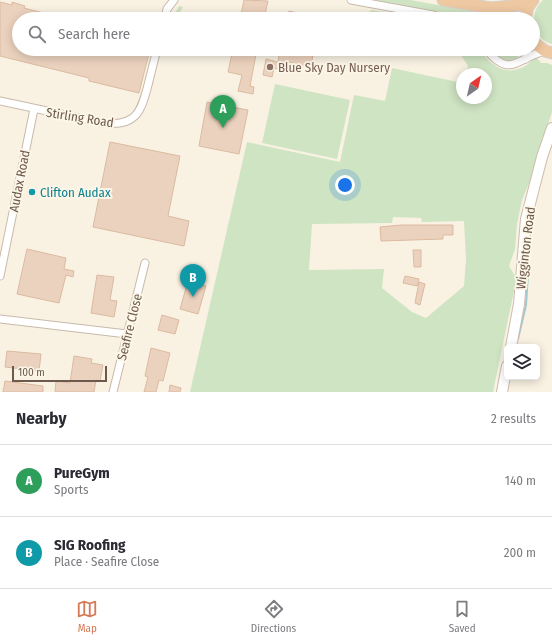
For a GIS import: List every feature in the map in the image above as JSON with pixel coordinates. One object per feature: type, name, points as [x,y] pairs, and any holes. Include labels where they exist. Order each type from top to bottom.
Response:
[{"type":"highway","points":[[443,0],[491,8],[500,12]]},
{"type":"highway","points":[[491,8],[516,5],[532,1]]},
{"type":"highway","points":[[527,12],[532,1]]},
{"type":"main road","name":"Wigginton Road","points":[[512,344],[519,304],[526,219],[542,157],[552,128]]},
{"type":"main road","points":[[502,392],[504,380]]},
{"type":"street","points":[[166,0],[168,9]]},
{"type":"street","points":[[167,12],[174,0]]},
{"type":"street","points":[[351,0],[417,12]]},
{"type":"street","name":"Stirling Road","points":[[0,101],[110,124],[127,121],[138,113],[143,104],[155,56]]},
{"type":"street","points":[[492,56],[495,60],[504,64],[516,64],[535,56]]},
{"type":"street","name":"Audax Road","points":[[0,276],[34,109]]},
{"type":"street","name":"Seafire Close","points":[[113,392],[145,263]]},
{"type":"street","points":[[0,319],[127,334]]},
{"type":"green space","points":[[374,0],[411,0],[476,12],[436,12]]},
{"type":"green space","points":[[543,0],[552,0],[552,44],[540,37],[540,12],[535,12]]},
{"type":"green space","points":[[179,6],[183,7],[180,12],[176,12]]},
{"type":"green space","points":[[372,10],[384,12],[370,12]]},
{"type":"green space","points":[[462,56],[485,56],[497,67],[508,70],[523,67],[536,57],[541,63],[552,65],[552,112],[530,181],[522,200],[517,224],[515,249],[509,266],[515,276],[515,286],[493,392],[190,392],[247,142],[340,162],[354,95],[385,101],[392,68],[456,82],[456,104],[492,104],[492,68],[468,68],[468,66]],"holes":[[[393,217],[421,218],[422,222],[464,221],[466,259],[464,286],[426,318],[412,312],[382,288],[384,269],[309,270],[312,224],[392,223]]]},
{"type":"green space","points":[[498,56],[519,56],[512,60]]},
{"type":"green space","points":[[275,84],[350,100],[337,159],[262,143]]},
{"type":"building","points":[[244,0],[268,1],[266,12],[241,12]]},
{"type":"building","points":[[0,2],[12,5],[12,2],[25,6],[24,8],[40,12],[12,12],[12,56],[148,56],[139,93],[89,81],[89,78],[0,56]]},
{"type":"building","points":[[231,56],[256,56],[250,86],[254,87],[253,94],[238,91],[242,75],[228,72]]},
{"type":"building","points":[[279,56],[313,56],[311,67],[283,61],[281,70],[274,68],[272,77],[263,75],[266,59],[278,62]]},
{"type":"building","points":[[207,102],[248,110],[239,154],[199,146]]},
{"type":"building","points":[[110,142],[180,156],[168,216],[189,221],[184,246],[93,227]]},
{"type":"building","points":[[401,225],[453,225],[453,235],[443,235],[443,239],[381,241],[380,227]]},
{"type":"building","points":[[27,249],[66,258],[64,269],[74,271],[73,277],[66,275],[59,303],[17,294]]},
{"type":"building","points":[[413,250],[421,250],[421,267],[414,267]]},
{"type":"building","points":[[97,275],[114,277],[110,300],[117,301],[114,317],[91,313]]},
{"type":"building","points":[[405,276],[419,279],[417,286],[403,283]]},
{"type":"building","points":[[188,281],[206,286],[198,314],[180,309]]},
{"type":"building","points":[[419,282],[425,284],[420,305],[415,303]]},
{"type":"building","points":[[162,315],[179,320],[175,334],[158,330]]},
{"type":"building","points":[[151,348],[170,353],[163,381],[159,380],[156,392],[144,392],[148,377],[145,376]]},
{"type":"building","points":[[7,351],[41,354],[39,371],[5,367]]},
{"type":"building","points":[[74,356],[92,359],[91,363],[103,365],[100,381],[96,380],[94,392],[55,392],[56,381],[70,383]]},
{"type":"building","points":[[5,381],[43,386],[43,392],[3,392]]},
{"type":"building","points":[[170,385],[181,388],[180,392],[169,392]]},
{"type":"waterway","points":[[518,339],[526,305],[530,243]]},
{"type":"place","name":"Blue Sky Day Nursery","points":[[270,67]]},
{"type":"place","name":"PureGym","points":[[223,128]]},
{"type":"place","name":"Clifton Audax","points":[[32,192]]},
{"type":"place","name":"SIG Roofing","points":[[193,297]]}]
